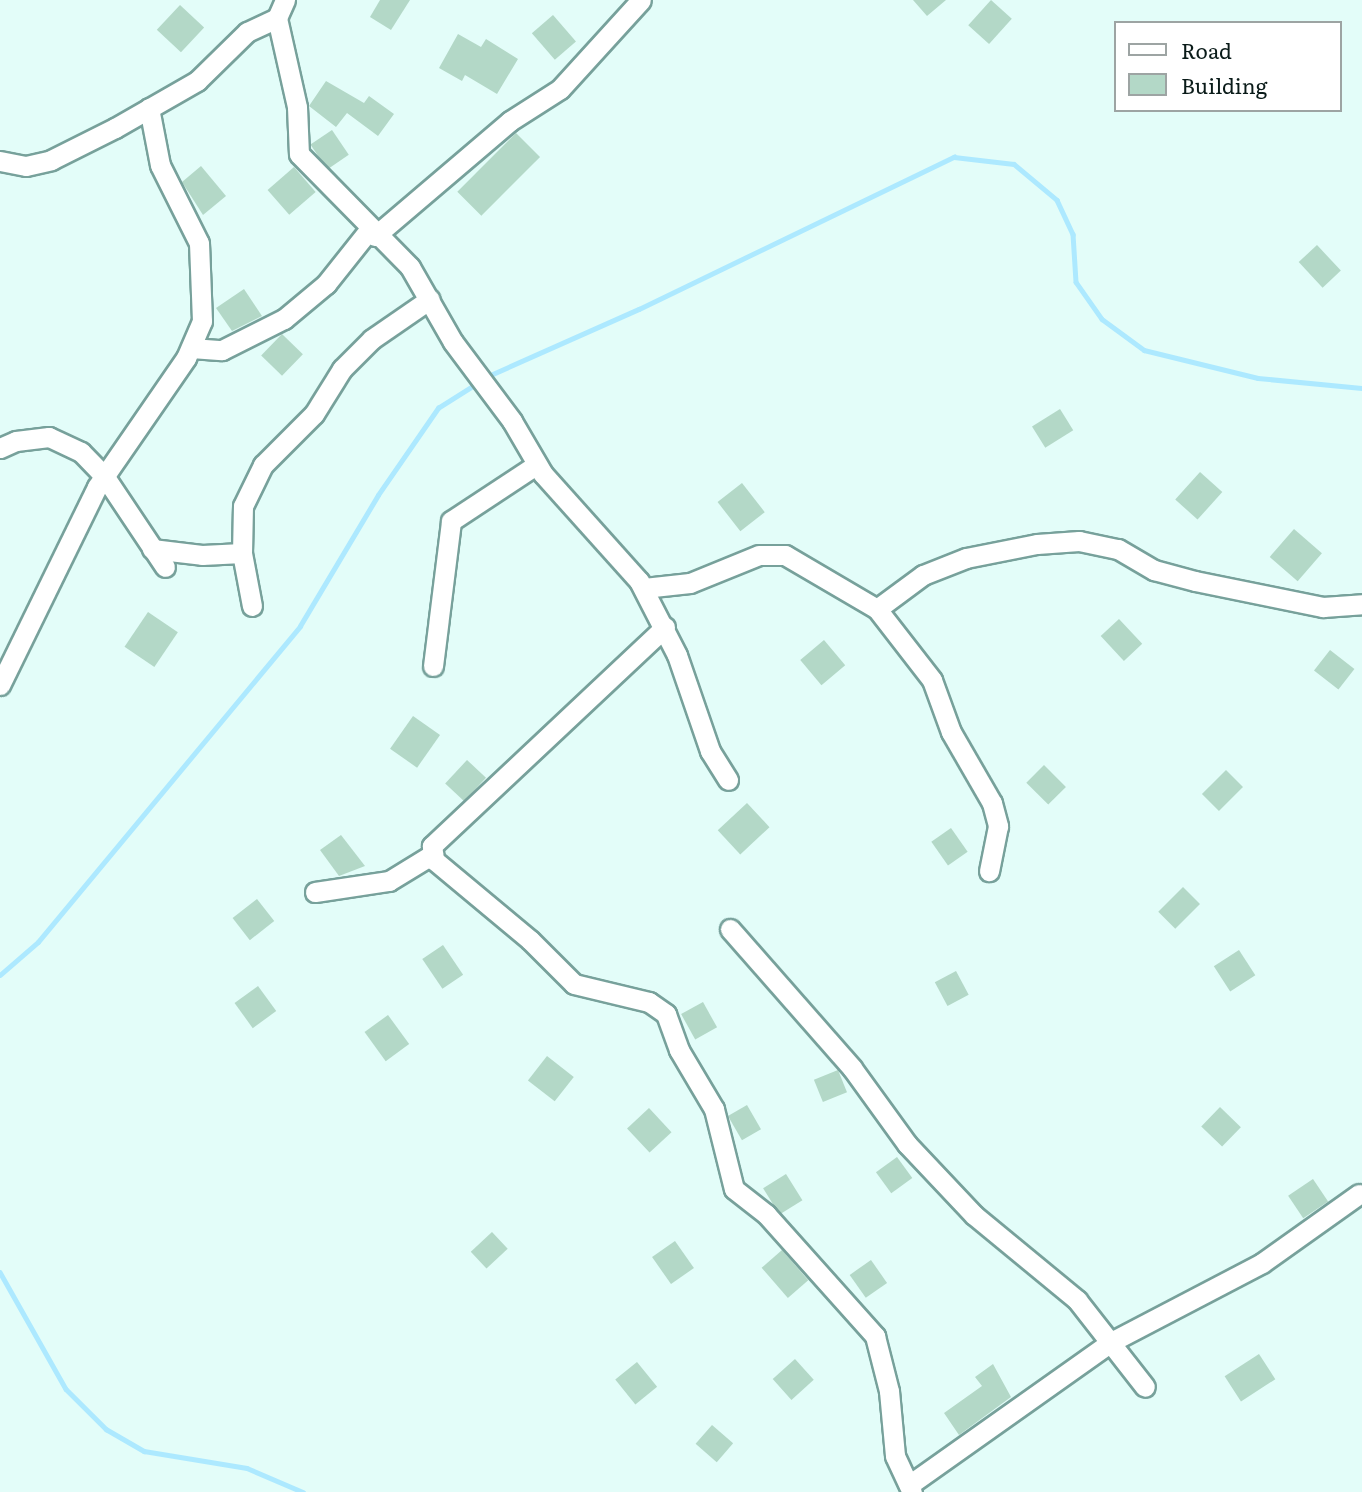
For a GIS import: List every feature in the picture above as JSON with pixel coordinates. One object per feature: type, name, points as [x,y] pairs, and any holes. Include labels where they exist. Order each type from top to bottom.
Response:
[{"type":"street","points":[[191,348],[222,350],[284,320],[326,284],[372,233],[510,121],[560,89],[641,0]]},
{"type":"street","points":[[0,161],[26,166],[51,160],[149,108],[197,80],[247,33],[281,9],[297,107],[299,154],[372,233],[410,267],[536,465],[644,588],[665,628],[710,751],[728,780]]},
{"type":"street","points":[[0,685],[105,477],[144,425],[191,348],[202,321],[199,243],[160,165],[149,108]]},
{"type":"street","points":[[252,607],[242,553],[243,506],[263,465],[314,414],[342,369],[372,339],[430,299]]},
{"type":"street","points":[[0,448],[16,441],[49,437],[80,452],[105,477],[165,567]]},
{"type":"street","points":[[433,666],[451,520],[536,465]]},
{"type":"street","points":[[877,609],[915,580],[966,558],[1037,544],[1079,541],[1118,549],[1154,570],[1195,581],[1323,607],[1362,604]]},
{"type":"street","points":[[152,549],[202,555],[242,553]]},
{"type":"street","points":[[644,588],[690,583],[759,555],[785,555],[877,609],[932,680],[951,732],[992,803],[998,826],[989,871]]},
{"type":"street","points":[[665,628],[432,846],[433,854],[439,866],[530,940],[574,984],[649,1002],[666,1014],[679,1050],[715,1110],[734,1189],[766,1214],[875,1336],[889,1391],[895,1456],[910,1488],[1111,1342],[1262,1263],[1359,1194]]},
{"type":"street","points":[[315,892],[389,881],[433,854]]},
{"type":"street","points":[[730,929],[852,1068],[906,1144],[974,1215],[1077,1300],[1146,1387]]},
{"type":"building","points":[[380,0],[410,0],[391,30],[370,17]]},
{"type":"building","points":[[913,0],[946,0],[927,16]]},
{"type":"building","points":[[991,0],[1012,19],[989,44],[968,25]]},
{"type":"building","points":[[180,5],[204,28],[181,52],[157,30]]},
{"type":"building","points":[[553,15],[576,41],[555,60],[532,33]]},
{"type":"building","points":[[458,34],[481,47],[486,39],[518,59],[497,94],[465,75],[462,81],[439,68]]},
{"type":"building","points":[[326,81],[364,103],[369,96],[394,114],[378,136],[347,113],[336,127],[309,106]]},
{"type":"building","points":[[332,130],[349,155],[327,169],[310,145]]},
{"type":"building","points":[[516,133],[540,157],[481,216],[457,192]]},
{"type":"building","points":[[201,166],[226,196],[203,215],[182,182]]},
{"type":"building","points":[[294,167],[316,192],[289,215],[268,190]]},
{"type":"building","points":[[1317,245],[1341,271],[1323,288],[1299,262]]},
{"type":"building","points":[[244,289],[262,316],[232,331],[216,308]]},
{"type":"building","points":[[282,334],[303,354],[282,376],[261,356]]},
{"type":"building","points":[[1060,409],[1073,430],[1045,448],[1032,426]]},
{"type":"building","points":[[1200,472],[1222,492],[1198,520],[1175,499]]},
{"type":"building","points":[[742,483],[765,512],[740,531],[718,502]]},
{"type":"building","points":[[1294,529],[1322,553],[1298,581],[1270,557]]},
{"type":"building","points":[[148,612],[178,632],[154,667],[125,647]]},
{"type":"building","points":[[1119,619],[1142,644],[1124,661],[1101,636]]},
{"type":"building","points":[[824,640],[845,665],[821,685],[800,660]]},
{"type":"building","points":[[1330,650],[1354,669],[1338,690],[1314,670]]},
{"type":"building","points":[[413,716],[440,735],[417,768],[390,749]]},
{"type":"building","points":[[467,760],[486,778],[464,801],[445,783]]},
{"type":"building","points":[[1044,765],[1066,787],[1048,805],[1026,783]]},
{"type":"building","points":[[1226,770],[1243,787],[1219,811],[1202,794]]},
{"type":"building","points":[[747,803],[770,827],[740,854],[718,830]]},
{"type":"building","points":[[951,828],[968,852],[948,866],[931,842]]},
{"type":"building","points":[[341,835],[365,866],[339,876],[320,850]]},
{"type":"building","points":[[1183,887],[1200,904],[1175,929],[1158,912]]},
{"type":"building","points":[[257,899],[274,921],[250,940],[233,918]]},
{"type":"building","points":[[443,945],[463,975],[442,989],[422,959]]},
{"type":"building","points":[[1239,950],[1255,975],[1230,991],[1214,966]]},
{"type":"building","points":[[956,971],[969,995],[947,1006],[935,982]]},
{"type":"building","points":[[258,986],[276,1011],[253,1028],[235,1003]]},
{"type":"building","points":[[703,1002],[717,1027],[695,1039],[681,1014]]},
{"type":"building","points":[[388,1015],[409,1044],[386,1061],[365,1032]]},
{"type":"building","points":[[547,1056],[574,1077],[555,1101],[528,1080]]},
{"type":"building","points":[[838,1070],[847,1092],[823,1102],[814,1080]]},
{"type":"building","points":[[747,1105],[761,1129],[742,1140],[728,1116]]},
{"type":"building","points":[[1220,1107],[1241,1127],[1222,1147],[1201,1126]]},
{"type":"building","points":[[649,1108],[672,1132],[650,1153],[627,1128]]},
{"type":"building","points":[[897,1157],[912,1178],[891,1193],[876,1172]]},
{"type":"building","points":[[786,1174],[802,1200],[780,1215],[763,1188]]},
{"type":"building","points":[[1313,1179],[1328,1201],[1303,1218],[1288,1196]]},
{"type":"building","points":[[492,1232],[508,1249],[486,1269],[471,1252]]},
{"type":"building","points":[[675,1241],[694,1268],[671,1284],[652,1257]]},
{"type":"building","points":[[782,1250],[808,1280],[788,1298],[762,1268]]},
{"type":"building","points":[[871,1260],[887,1283],[866,1298],[850,1275]]},
{"type":"building","points":[[1259,1354],[1275,1379],[1241,1401],[1225,1376]]},
{"type":"building","points":[[795,1359],[814,1380],[791,1400],[773,1379]]},
{"type":"building","points":[[637,1362],[657,1387],[635,1404],[615,1380]]},
{"type":"building","points":[[993,1364],[1011,1397],[959,1435],[944,1413],[982,1386],[975,1377]]},
{"type":"building","points":[[712,1425],[733,1443],[717,1462],[696,1444]]},
{"type":"waterway","points":[[486,377],[639,309],[954,157],[1014,164],[1057,200],[1073,234],[1076,282],[1102,319],[1144,350],[1258,378],[1362,388]]},
{"type":"waterway","points":[[0,975],[38,942],[300,626],[378,495],[438,408],[476,384]]},
{"type":"waterway","points":[[0,1272],[66,1389],[106,1429],[144,1451],[247,1468],[303,1492]]}]
